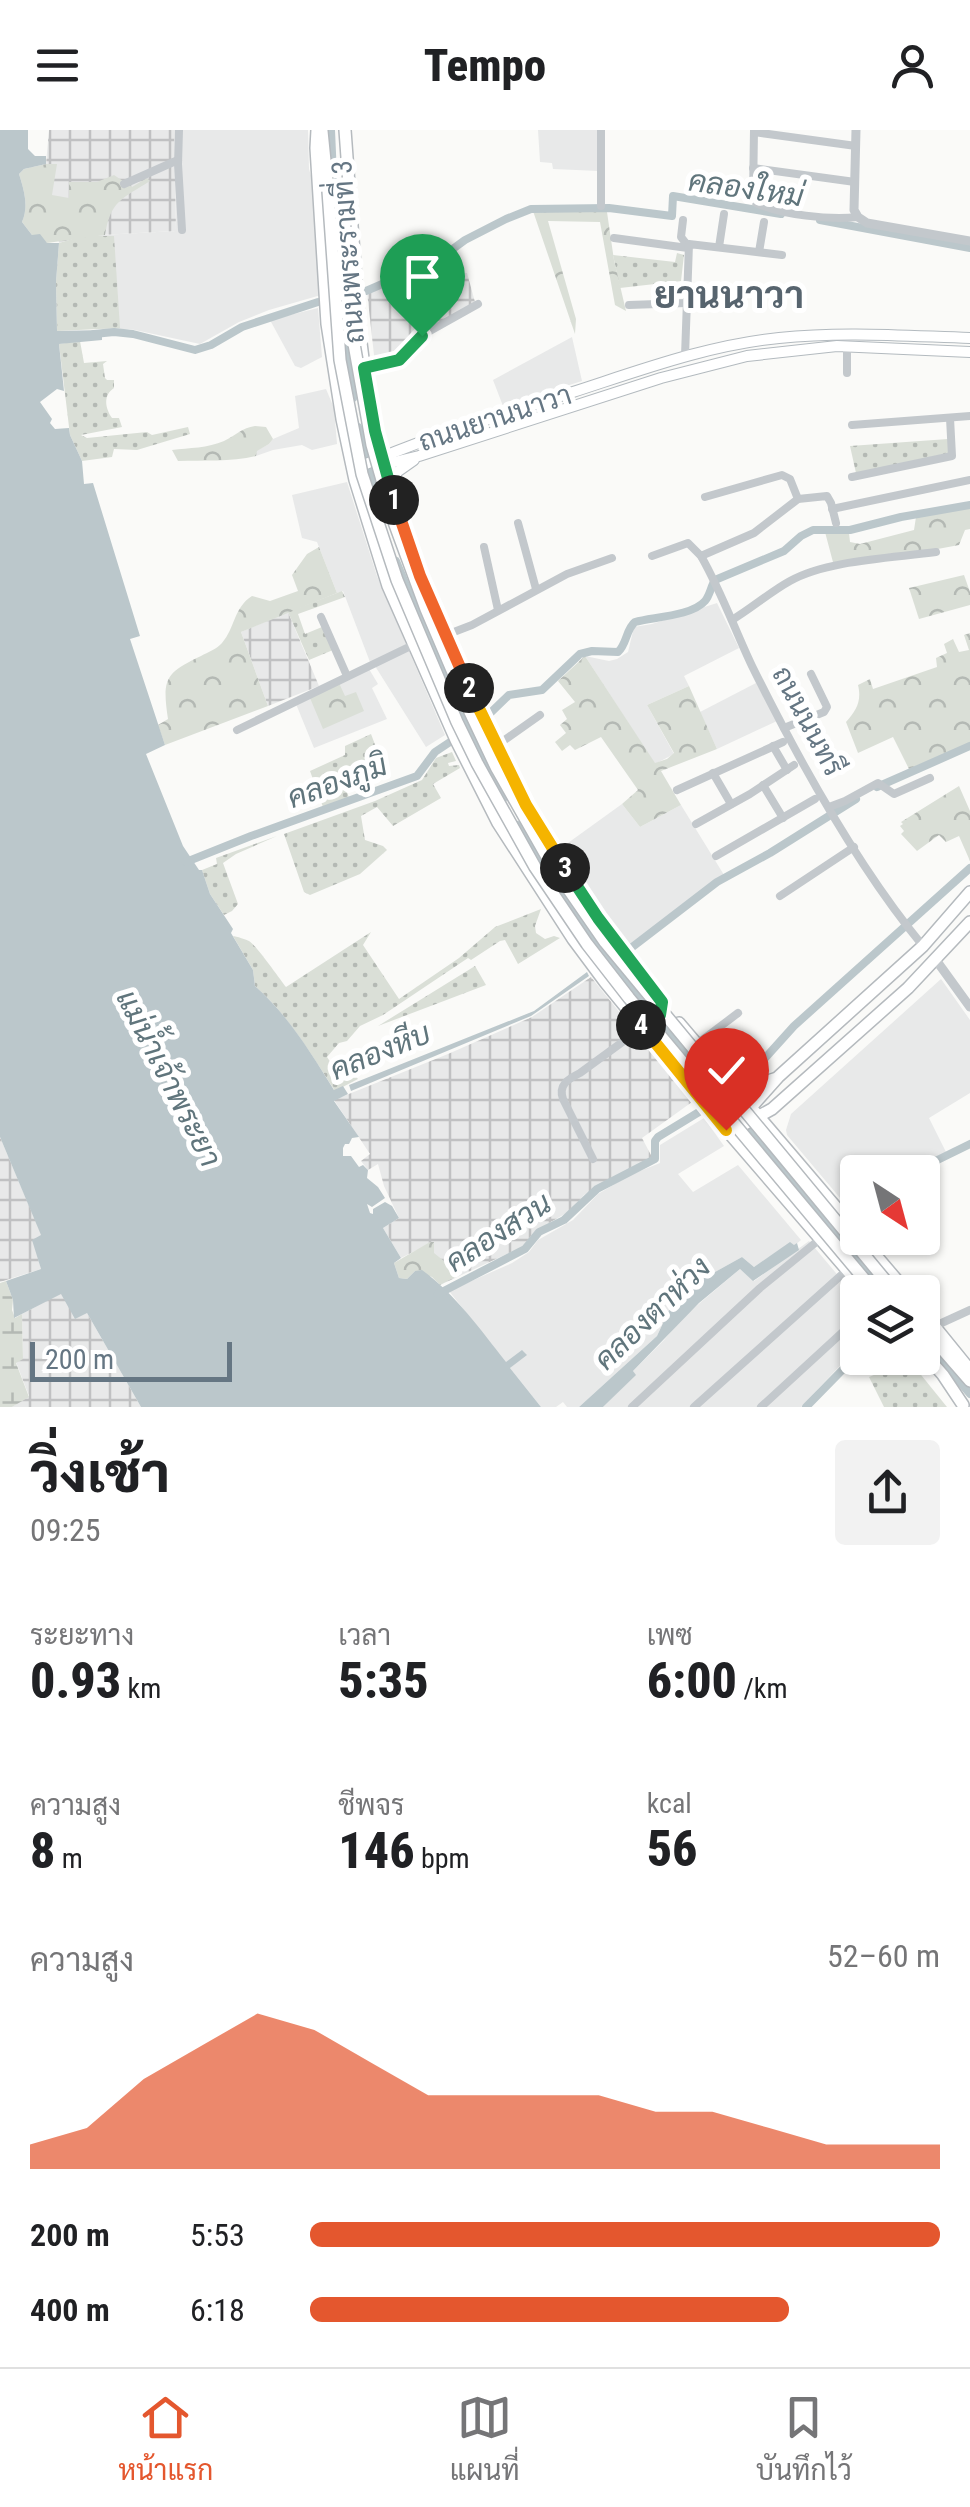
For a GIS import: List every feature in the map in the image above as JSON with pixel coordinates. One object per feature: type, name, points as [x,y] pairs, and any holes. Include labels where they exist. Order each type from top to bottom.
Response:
[{"type":"main road","name":"ถนนพระรามที่ 3","points":[[319,130],[335,191],[354,344],[372,446],[408,565],[496,767],[552,864],[604,942],[881,1275]]},
{"type":"main road","name":"ถนนพระรามที่ 3","points":[[319,130],[316,148],[327,324],[339,403],[359,468],[363,509],[396,577],[414,645],[454,734],[498,823],[604,982],[651,1018],[697,1044],[761,1117],[776,1135],[775,1161],[820,1239],[851,1275]]},
{"type":"main road","name":"ถนนพระรามที่ 3","points":[[343,130],[335,191],[340,360],[374,516],[457,722],[535,867],[597,957],[860,1275]]},
{"type":"main road","name":"ถนนพระรามที่ 3","points":[[343,130],[364,368],[378,462],[420,576],[483,718],[526,805],[598,918],[651,1018],[728,1134],[775,1161],[840,1218]]},
{"type":"main road","name":"ถนนยานนาวา","points":[[359,468],[410,446],[575,391],[728,345],[788,337],[970,338]]},
{"type":"main road","name":"ถนนยานนาวา","points":[[378,462],[419,456],[746,356],[847,346],[970,352]]},
{"type":"main road","points":[[575,391],[570,396],[574,400],[620,387],[625,390]]},
{"type":"main road","points":[[339,403],[355,408],[368,398]]},
{"type":"main road","points":[[375,431],[388,444],[410,446]]},
{"type":"main road","points":[[390,488],[397,472],[419,456]]},
{"type":"main road","points":[[396,577],[420,576]]},
{"type":"main road","points":[[728,1134],[778,1077],[923,946],[970,892]]},
{"type":"main road","points":[[728,1134],[761,1117],[785,1098],[936,960],[970,922]]},
{"type":"main road","points":[[721,1072],[744,1086],[778,1077]]},
{"type":"main road","points":[[776,1135],[778,1114],[785,1098]]},
{"type":"main road","name":"ถนนพระรามที่ 3","points":[[876,1255],[893,1275]]},
{"type":"main road","points":[[940,1340],[970,1370]]},
{"type":"main road","points":[[940,1343],[970,1381]]},
{"type":"main road","points":[[940,1372],[964,1406]]},
{"type":"street","points":[[179,130],[182,230]]},
{"type":"street","points":[[600,130],[601,206]]},
{"type":"street","points":[[856,130],[854,210],[858,217]]},
{"type":"street","points":[[856,146],[754,131],[754,197],[760,205],[775,210],[858,217],[970,242]]},
{"type":"street","points":[[124,184],[178,160]]},
{"type":"street","points":[[753,168],[855,182]]},
{"type":"street","points":[[719,247],[724,214]]},
{"type":"street","points":[[683,220],[681,236],[688,247],[685,356]]},
{"type":"street","points":[[760,252],[764,222]]},
{"type":"street","points":[[614,238],[688,247],[692,243],[782,256]]},
{"type":"street","points":[[629,305],[686,302]]},
{"type":"street","points":[[364,368],[399,360],[428,332],[478,304]]},
{"type":"street","points":[[847,346],[847,373]]},
{"type":"street","points":[[852,425],[970,416]]},
{"type":"street","points":[[852,477],[949,458],[953,452],[950,418]]},
{"type":"street","points":[[705,498],[782,474],[790,480],[798,499]]},
{"type":"street","points":[[832,509],[970,480]]},
{"type":"street","points":[[652,556],[688,543],[701,556],[754,534],[798,499],[827,496],[836,524]]},
{"type":"street","points":[[518,523],[536,590]]},
{"type":"street","points":[[484,548],[498,610]]},
{"type":"street","points":[[732,620],[791,580],[812,572],[936,552]]},
{"type":"street","name":"ถนนนนทรี","points":[[701,556],[796,750],[854,847],[923,946]]},
{"type":"street","points":[[446,635],[580,568],[612,558]]},
{"type":"street","points":[[321,617],[347,676]]},
{"type":"street","points":[[237,730],[414,645]]},
{"type":"street","points":[[784,728],[824,712],[827,707],[811,674]]},
{"type":"street","points":[[496,746],[540,715]]},
{"type":"street","points":[[677,790],[713,773],[796,750]]},
{"type":"street","points":[[696,824],[763,786],[783,756]]},
{"type":"street","points":[[713,773],[731,804]]},
{"type":"street","points":[[831,811],[873,784],[894,794],[930,778]]},
{"type":"street","points":[[763,786],[783,818]]},
{"type":"street","points":[[716,856],[814,800]]},
{"type":"street","points":[[780,896],[854,847]]},
{"type":"street","points":[[936,960],[970,1007]]},
{"type":"street","points":[[697,1044],[738,1014]]},
{"type":"street","points":[[593,1159],[563,1100],[562,1086],[651,1018]]},
{"type":"street","points":[[632,1407],[760,1288],[820,1239]]},
{"type":"street","points":[[694,1407],[846,1270]]},
{"type":"street","points":[[940,1323],[970,1310]]},
{"type":"street","points":[[761,1407],[840,1335]]},
{"type":"shaded area","points":[[49,130],[174,130],[176,231],[82,236],[59,243],[46,164]]},
{"type":"shaded area","points":[[174,130],[308,130],[321,295],[239,322],[200,344],[130,329],[102,330],[82,236],[176,231]]},
{"type":"shaded area","points":[[538,130],[598,130],[599,171],[553,169],[552,163],[540,162]]},
{"type":"shaded area","points":[[431,260],[444,274],[467,273],[475,302],[399,357],[375,364],[367,292]]},
{"type":"shaded area","points":[[318,308],[322,357],[301,368],[295,366],[270,320]]},
{"type":"shaded area","points":[[572,337],[582,381],[503,406],[493,380]]},
{"type":"shaded area","points":[[326,389],[334,408],[337,444],[312,450],[302,445],[256,456],[256,451],[273,439],[299,428],[295,396]]},
{"type":"shaded area","points":[[347,482],[377,576],[445,735],[426,747],[370,662],[343,591],[337,593],[317,542],[302,538],[292,495]]},
{"type":"shaded area","points":[[717,603],[739,648],[684,676],[689,686],[647,705],[674,754],[655,764],[585,656],[617,659],[628,652],[634,627]]},
{"type":"shaded area","points":[[288,612],[319,686],[268,706],[241,632]]},
{"type":"shaded area","points":[[369,669],[378,684],[372,688],[387,719],[314,748],[296,704]]},
{"type":"shaded area","points":[[756,683],[777,721],[717,749],[700,712]]},
{"type":"shaded area","points":[[622,804],[640,827],[681,805],[724,875],[628,947],[561,848]]},
{"type":"shaded area","points":[[591,977],[692,1102],[642,1138],[652,1157],[584,1195],[570,1211],[535,1231],[522,1247],[440,1285],[417,1250],[401,1258],[383,1228],[399,1218],[378,1164],[368,1170],[361,1161],[370,1154],[334,1100],[532,1017]]},
{"type":"shaded area","points":[[941,979],[970,1020],[970,1093],[929,1118],[946,1152],[840,1155],[840,1198],[787,1135],[791,1114]]},
{"type":"shaded area","points":[[704,1118],[724,1146],[678,1174],[693,1192],[738,1165],[801,1240],[754,1267],[742,1257],[697,1282],[671,1306],[657,1336],[579,1407],[567,1407],[563,1402],[556,1407],[541,1407],[510,1368],[526,1354],[506,1363],[449,1291],[529,1252],[538,1240],[573,1220],[598,1194],[660,1163],[660,1145]]},
{"type":"shaded area","points":[[0,1137],[42,1236],[33,1240],[41,1269],[0,1282]]},
{"type":"shaded area","points":[[809,1241],[840,1278],[840,1366],[801,1407],[603,1407],[681,1319],[740,1269],[754,1281]]},
{"type":"shaded area","points":[[61,1293],[87,1313],[141,1407],[12,1407],[29,1396],[16,1362],[23,1358],[22,1314]]},
{"type":"green space","points":[[57,164],[52,195],[69,198],[69,182],[97,182],[114,175],[132,187],[147,178],[150,181],[114,207],[105,235],[47,243],[32,235],[22,222],[25,204],[19,174]]},
{"type":"green space","points":[[533,211],[607,212],[626,311],[615,305],[600,222],[548,221],[576,319],[575,334]]},
{"type":"green space","points":[[82,236],[114,236],[120,328],[57,331],[59,243]]},
{"type":"green space","points":[[677,253],[684,255],[681,281],[620,288],[613,255],[675,262]]},
{"type":"green space","points":[[80,341],[84,363],[107,361],[103,364],[105,378],[114,380],[114,388],[108,394],[107,406],[122,427],[81,435],[152,435],[188,427],[190,434],[137,450],[114,449],[112,457],[82,461],[70,435],[59,344]]},
{"type":"green space","points":[[255,426],[266,427],[273,439],[256,456],[178,461],[172,450],[218,443]]},
{"type":"green space","points":[[948,439],[949,453],[856,473],[850,446]]},
{"type":"green space","points":[[970,508],[970,529],[965,530],[959,545],[834,566],[825,532],[849,533],[850,542],[860,544],[914,530],[916,517]]},
{"type":"green space","points":[[319,547],[337,593],[241,632],[268,706],[165,745],[158,725],[168,719],[166,686],[173,673],[220,645],[252,596],[270,601],[298,591],[292,575],[307,554]]},
{"type":"green space","points":[[964,575],[970,605],[919,619],[909,588]]},
{"type":"green space","points":[[342,591],[345,597],[298,614],[305,634],[322,627],[333,650],[309,660],[288,612]]},
{"type":"green space","points":[[970,633],[970,743],[909,769],[893,737],[858,753],[846,722],[857,705],[858,685],[870,679],[873,689],[937,667],[936,658],[947,653],[944,644],[953,639],[959,652],[969,650],[964,635]]},
{"type":"green space","points":[[585,656],[655,763],[674,753],[647,705],[689,686],[717,749],[661,771],[681,805],[640,827],[622,804],[638,790],[601,737],[575,750],[570,745],[562,751],[555,742],[566,733],[560,725],[567,719],[562,710],[575,702],[558,681]]},
{"type":"green space","points":[[339,683],[345,696],[356,692],[364,711],[323,729],[310,698]]},
{"type":"green space","points":[[371,734],[379,755],[340,770],[349,798],[323,807],[310,771],[345,755],[345,746]]},
{"type":"green space","points":[[452,752],[456,761],[448,763],[449,766],[460,768],[433,784],[441,798],[393,826],[377,807],[361,816],[365,840],[387,850],[360,874],[310,895],[304,892],[284,834],[422,780],[436,758]]},
{"type":"green space","points":[[959,786],[970,811],[970,861],[959,836],[946,842],[939,835],[917,851],[901,834],[901,822]]},
{"type":"green space","points":[[277,836],[223,863],[238,904],[224,915],[210,894],[202,870],[217,864],[216,858]]},
{"type":"green space","points":[[541,909],[536,933],[545,939],[560,938],[518,964],[505,940],[500,941],[360,1026],[327,1057],[341,1078],[352,1072],[358,1079],[335,1091],[288,1022],[255,986],[253,970],[233,936],[248,940],[286,987],[371,932],[363,945],[399,999],[459,958],[495,927]]},
{"type":"green space","points":[[475,966],[486,985],[378,1026]]},
{"type":"green space","points":[[434,1242],[434,1253],[457,1276],[440,1285],[432,1277],[415,1271],[407,1279],[399,1278],[394,1263]]},
{"type":"green space","points":[[6,1281],[15,1318],[22,1314],[23,1359],[16,1363],[29,1397],[12,1407],[0,1407],[0,1283]]},
{"type":"green space","points":[[921,1375],[947,1407],[884,1407],[869,1377]]},
{"type":"water","name":"แม่น้ำเจ้าพระยา","points":[[0,130],[28,130],[28,149],[35,156],[46,156],[46,164],[19,174],[25,204],[22,222],[32,235],[40,234],[47,243],[59,243],[57,331],[102,330],[102,340],[59,344],[64,391],[57,389],[40,402],[55,429],[69,428],[82,461],[84,484],[93,483],[140,636],[130,639],[165,745],[146,754],[183,846],[202,870],[210,894],[233,929],[231,933],[253,970],[255,986],[308,1048],[334,1090],[343,1086],[348,1094],[334,1101],[359,1137],[345,1144],[343,1156],[351,1156],[359,1167],[363,1165],[368,1170],[367,1178],[385,1198],[372,1207],[367,1204],[370,1213],[385,1202],[399,1218],[383,1228],[401,1258],[394,1263],[399,1278],[407,1279],[422,1270],[457,1301],[506,1362],[522,1350],[527,1355],[510,1368],[541,1407],[141,1407],[87,1313],[75,1319],[61,1294],[14,1318],[6,1281],[41,1269],[32,1240],[41,1235],[0,1137]]},
{"type":"water","points":[[587,972],[589,976],[531,1016],[351,1091],[349,1085],[534,1011]]},
{"type":"water","points":[[790,1242],[797,1243],[799,1250],[753,1281],[740,1269],[699,1303],[603,1407],[579,1407],[657,1336],[671,1306],[697,1282],[742,1257],[754,1267]]},
{"type":"waterway","points":[[331,130],[334,199]]},
{"type":"waterway","name":"คลองใหม่","points":[[366,291],[531,209],[609,208],[672,216],[673,196],[781,214]]},
{"type":"waterway","name":"คลองใหม่","points":[[820,220],[970,248]]},
{"type":"waterway","name":"คลองใหม่","points":[[94,334],[133,334],[195,350],[242,327],[318,302]]},
{"type":"waterway","points":[[342,323],[353,398]]},
{"type":"waterway","points":[[358,427],[378,505]]},
{"type":"waterway","name":"คลองภูมิ","points":[[483,720],[509,695],[542,690],[580,654],[618,652],[635,622],[699,606],[707,599],[715,580],[784,551],[813,530],[850,530],[970,505]]},
{"type":"waterway","points":[[396,561],[438,663],[503,799]]},
{"type":"waterway","name":"คลองภูมิ","points":[[186,862],[417,776],[435,752],[459,736]]},
{"type":"waterway","name":"คลองหีบ","points":[[877,787],[970,746]]},
{"type":"waterway","name":"คลองหีบ","points":[[631,948],[717,882],[856,799]]},
{"type":"waterway","points":[[517,825],[597,946],[733,1113]]},
{"type":"waterway","name":"คลองสวน","points":[[748,1077],[794,1026],[970,868]]},
{"type":"waterway","name":"คลองสวน","points":[[438,1294],[525,1249],[539,1232],[564,1220],[597,1189],[655,1159],[658,1137],[699,1112]]},
{"type":"waterway","points":[[750,1132],[871,1275]]},
{"type":"waterway","name":"คลองตาห่วง","points":[[940,1159],[970,1144]]},
{"type":"waterway","points":[[940,1358],[970,1394]]},
{"type":"waterway","points":[[806,1407],[840,1372]]},
{"type":"district","name":"ยานนาวา","points":[[729,295]]},
{"type":"route","points":[[422,336],[399,360],[364,368],[384,466],[420,576],[526,805],[598,918],[662,1002],[656,1019],[640,1023],[726,1130]]}]
